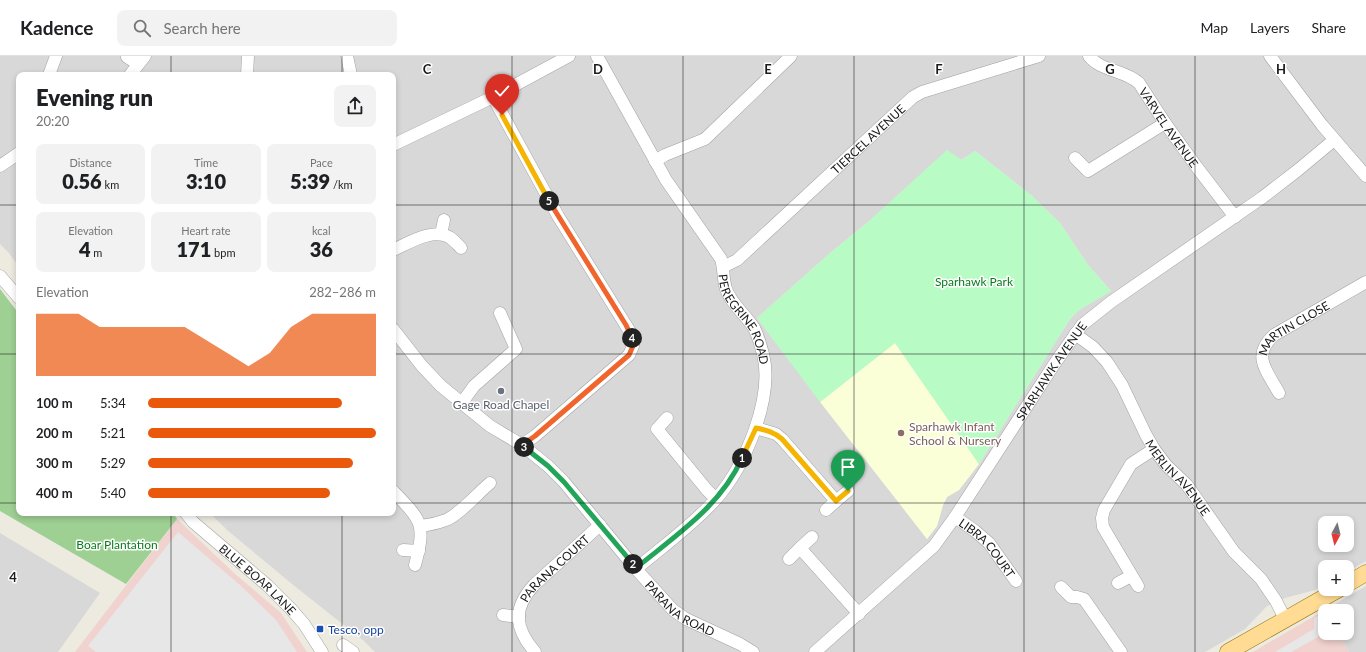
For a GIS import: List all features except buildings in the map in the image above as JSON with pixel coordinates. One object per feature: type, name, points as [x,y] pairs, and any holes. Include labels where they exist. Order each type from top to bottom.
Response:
[{"type":"main road","points":[[1354,580],[1366,573]]},
{"type":"main road","points":[[1228,652],[1326,596]]},
{"type":"street","points":[[49,72],[56,56]]},
{"type":"street","points":[[126,56],[141,60],[132,72]]},
{"type":"street","points":[[247,72],[248,56]]},
{"type":"street","points":[[347,56],[350,72]]},
{"type":"street","points":[[396,144],[493,97],[569,56]]},
{"type":"street","name":"PEREGRINE ROAD","points":[[596,56],[666,180],[721,259],[726,290],[754,328],[763,355],[766,371],[765,393],[761,414],[739,465],[728,484],[703,513],[636,568]]},
{"type":"street","points":[[655,161],[705,138],[791,56]]},
{"type":"street","name":"TIERCEL AVENUE","points":[[723,267],[737,260],[913,97],[922,92],[1039,56]]},
{"type":"street","name":"VARVEL AVENUE","points":[[1089,56],[1094,62],[1133,78],[1139,82],[1165,123],[1235,217]]},
{"type":"street","points":[[1270,56],[1334,140],[1366,176]]},
{"type":"street","points":[[493,97],[558,216],[632,336],[633,346],[629,355],[535,436],[522,445]]},
{"type":"street","points":[[1075,158],[1090,174],[1165,123]]},
{"type":"street","name":"SPARHAWK AVENUE","points":[[816,652],[934,546],[955,517],[1082,325],[1099,310],[1235,217],[1298,170],[1334,140]]},
{"type":"street","points":[[0,166],[16,154]]},
{"type":"street","points":[[441,234],[444,220]]},
{"type":"street","points":[[396,249],[431,234],[441,234],[450,238],[461,248]]},
{"type":"street","points":[[0,276],[16,295]]},
{"type":"street","name":"MARTIN CLOSE","points":[[1279,393],[1264,366],[1262,359],[1262,349],[1267,342],[1274,335],[1366,282]]},
{"type":"street","points":[[461,404],[474,386],[521,350],[500,313]]},
{"type":"street","name":"MERLIN AVENUE","points":[[1075,334],[1093,347],[1107,362],[1122,385],[1143,430],[1154,449],[1166,465],[1187,486],[1234,552],[1261,579],[1276,601],[1285,619]]},
{"type":"street","name":"PARANA ROAD","points":[[396,335],[441,386],[461,404],[490,426],[522,445],[553,471],[673,610],[686,619],[738,648],[752,652]]},
{"type":"street","points":[[667,418],[657,429],[716,499]]},
{"type":"street","points":[[756,428],[776,434],[782,439],[836,501]]},
{"type":"street","points":[[1138,586],[1100,526],[1104,510],[1125,472],[1131,464],[1154,449]]},
{"type":"street","points":[[421,526],[435,524],[447,519],[479,500],[490,483]]},
{"type":"street","points":[[826,510],[848,491]]},
{"type":"street","points":[[396,494],[417,517],[421,526],[419,551],[415,565]]},
{"type":"street","name":"BLUE BOAR LANE","points":[[188,516],[193,522],[292,609],[304,624],[322,652]]},
{"type":"street","name":"LIBRA COURT","points":[[955,517],[989,543],[1016,581]]},
{"type":"street","name":"PARANA COURT","points":[[535,652],[527,643],[521,631],[519,617],[520,607],[524,596],[534,585],[600,525]]},
{"type":"street","points":[[789,558],[812,537]]},
{"type":"street","points":[[800,548],[859,614]]},
{"type":"street","points":[[404,550],[419,551]]},
{"type":"street","points":[[1118,583],[1132,576]]},
{"type":"street","points":[[1061,587],[1071,597],[1084,599],[1121,652]]},
{"type":"street","name":"PARANA COURT","points":[[502,615],[519,617]]},
{"type":"shaded area","points":[[0,56],[1366,56],[1366,561],[1354,568],[1354,560],[1318,560],[1318,588],[1285,598],[1267,606],[1245,629],[1205,652],[375,652],[364,641],[227,530],[213,516],[396,516],[396,72],[16,72],[16,263],[0,244]],"holes":[[[975,151],[1031,195],[1060,223],[1088,265],[1111,291],[1079,310],[1070,319],[979,464],[959,490],[947,497],[937,526],[927,539],[757,318],[829,254],[869,221]]]},
{"type":"shaded area","name":"Sparhawk Infant School & Nursery","points":[[895,343],[979,464],[959,490],[947,497],[937,526],[927,539],[820,402]]},
{"type":"shaded area","points":[[177,519],[234,573],[281,613],[307,652],[75,652]]},
{"type":"shaded area","points":[[178,532],[240,585],[276,620],[297,652],[96,652],[88,646]]},
{"type":"shaded area","points":[[0,533],[100,593],[58,652],[0,652]]},
{"type":"shaded area","points":[[1366,586],[1366,652],[1349,652],[1341,640],[1354,640],[1354,604],[1335,604],[1349,596],[1354,596],[1354,593]]},
{"type":"shaded area","points":[[1318,614],[1318,640],[1341,640],[1349,652],[1253,652]]},
{"type":"shaded area","points":[[1318,616],[1318,637],[1291,652],[1275,652],[1314,629],[1314,618]]},
{"type":"green space","name":"Sparhawk Park","points":[[947,150],[962,160],[975,151],[1031,195],[1060,223],[1088,265],[1111,291],[1079,310],[1070,319],[979,464],[895,343],[820,402],[757,318],[829,254],[869,221]]},
{"type":"green space","name":"Boar Plantation","points":[[0,289],[16,310],[16,516],[175,516],[177,519],[126,584],[0,511]]},
{"type":"place","name":"Gage Road Chapel","points":[[501,391]]},
{"type":"place","name":"Sparhawk Infant School & Nursery","points":[[901,433]]},
{"type":"place","name":"Tesco, opp","points":[[320,629]]},
{"type":"route","points":[[502,115],[558,216],[626,325],[632,336],[633,346],[629,355],[621,363],[535,436],[522,445],[548,466],[564,482],[636,568],[703,513],[716,499],[728,484],[739,465],[756,428],[769,431],[782,439],[836,501],[848,491]]}]
